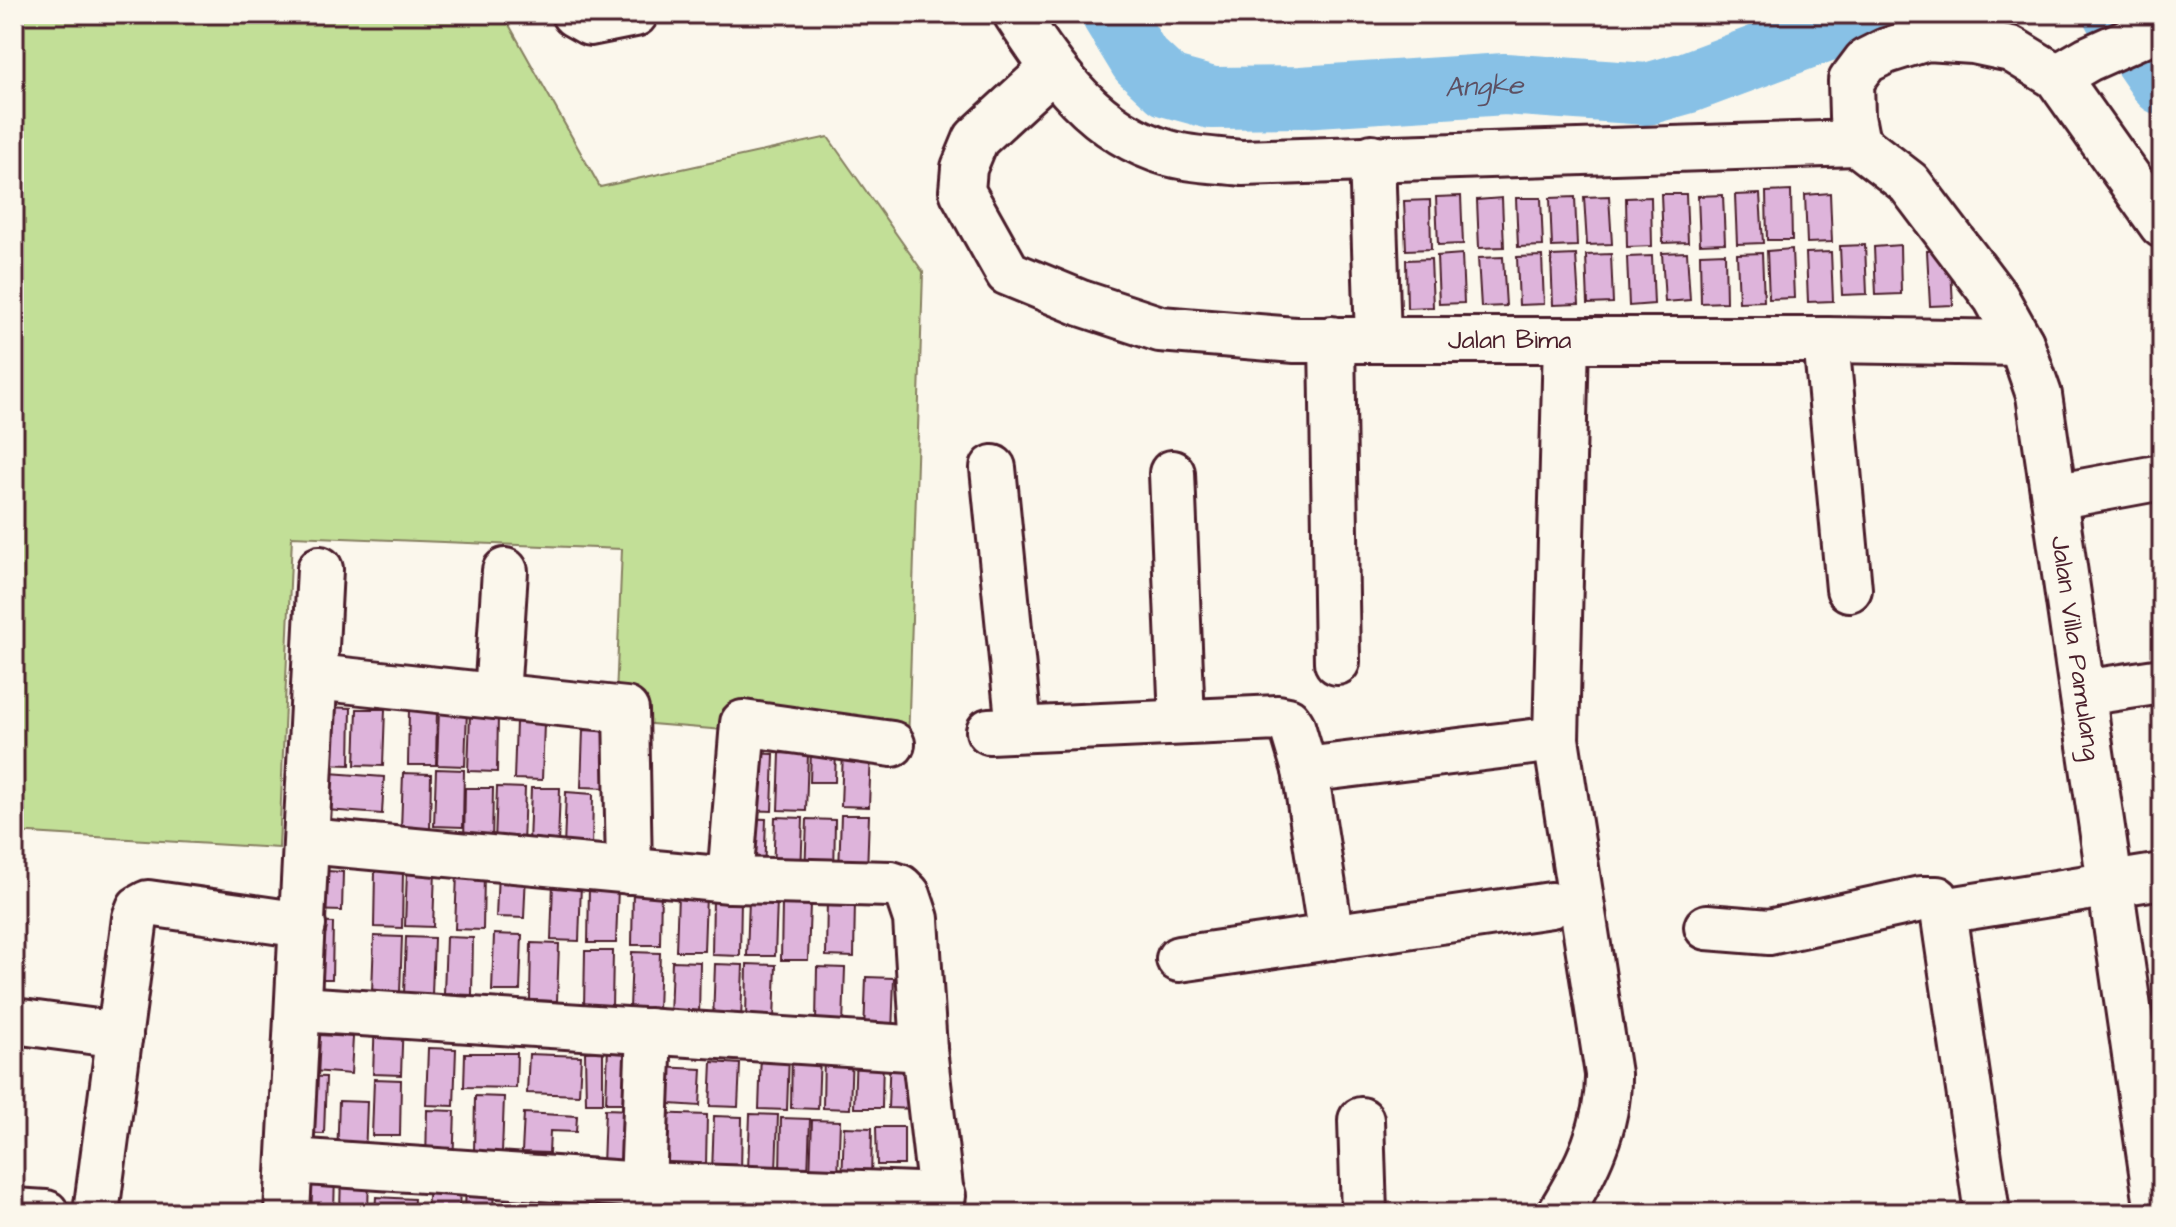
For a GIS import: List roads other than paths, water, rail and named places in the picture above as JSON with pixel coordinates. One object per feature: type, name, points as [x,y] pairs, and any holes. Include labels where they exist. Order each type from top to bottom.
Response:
[{"type":"street","points":[[582,19],[635,14]]},
{"type":"street","points":[[1016,14],[1052,69],[1095,114],[1118,131],[1170,154],[1242,163],[1857,143],[1852,117],[1851,81],[1866,61],[1886,51],[1927,38],[1973,41],[2072,68],[2162,26]]},
{"type":"street","points":[[2072,68],[2162,225]]},
{"type":"street","name":"Jalan Bima","points":[[1052,69],[976,139],[964,168],[962,191],[1008,273],[1081,303],[1160,329],[1295,340],[2021,343]]},
{"type":"street","name":"Jalan Villa Pamulang","points":[[1857,143],[1909,183],[1996,298],[2021,343],[2039,395],[2112,884],[2149,1052],[2161,1213]]},
{"type":"street","points":[[1372,157],[1378,339]]},
{"type":"street","points":[[1332,339],[1337,662]]},
{"type":"street","points":[[1560,1213],[1579,1182],[1608,1100],[1608,1074],[1556,739],[1566,340]]},
{"type":"street","points":[[1826,340],[1849,589]]},
{"type":"street","points":[[993,468],[1004,730],[1182,721],[1288,720],[1305,770],[1331,937]]},
{"type":"street","points":[[1172,473],[1182,721]]},
{"type":"street","points":[[2054,497],[2162,477]]},
{"type":"street","points":[[287,1213],[320,569]]},
{"type":"street","points":[[497,696],[505,571]]},
{"type":"street","points":[[315,677],[626,710],[629,871]]},
{"type":"street","points":[[2083,693],[2162,681]]},
{"type":"street","points":[[730,880],[743,723],[892,744]]},
{"type":"street","points":[[1305,770],[1556,739]]},
{"type":"street","points":[[291,1161],[943,1204],[924,1049],[916,919],[908,895],[900,887],[891,884],[730,880],[307,841]]},
{"type":"street","points":[[1943,911],[2162,876]]},
{"type":"street","points":[[1707,927],[1769,932],[1921,899],[1937,899],[1943,911],[1987,1213]]},
{"type":"street","points":[[96,1213],[135,918],[139,908],[148,903],[303,925]]},
{"type":"street","points":[[1179,959],[1551,905]]},
{"type":"street","points":[[299,1009],[924,1049]]},
{"type":"street","points":[[14,1021],[120,1035]]},
{"type":"street","points":[[643,1185],[649,1031]]},
{"type":"street","points":[[1361,1120],[1364,1213]]},
{"type":"street","points":[[14,1211],[46,1213]]},
{"type":"waterway","name":"Angke","points":[[1112,14],[1140,60],[1168,86],[1212,98],[1301,97],[1505,84],[1647,94],[1686,83],[1846,23],[1881,14]]},
{"type":"waterway","name":"Angke","points":[[2114,14],[2162,84]]}]
